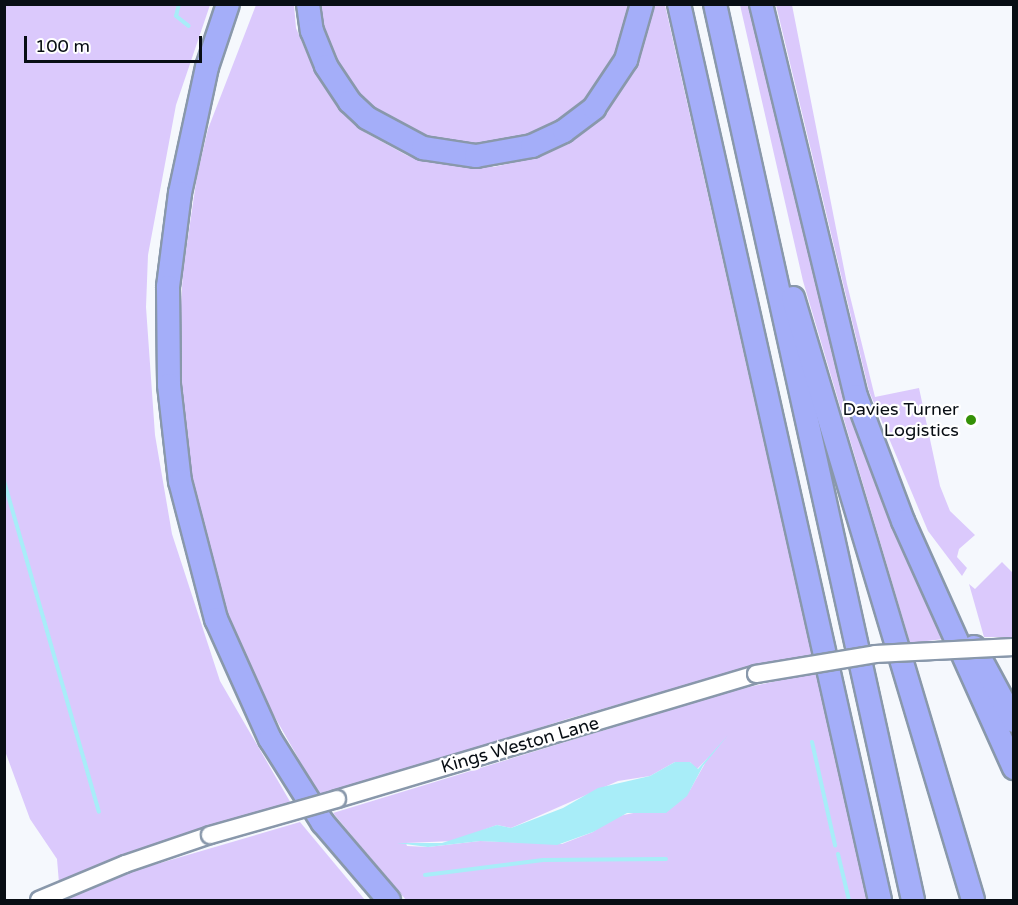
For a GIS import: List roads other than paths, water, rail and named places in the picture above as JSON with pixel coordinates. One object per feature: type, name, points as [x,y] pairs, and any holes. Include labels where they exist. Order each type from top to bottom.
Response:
[{"type":"highway","points":[[228,4],[207,67],[180,193],[168,287],[169,385],[180,481],[216,620],[270,739],[323,823],[389,900]]},
{"type":"highway","points":[[195,124],[245,4]]},
{"type":"highway","points":[[308,4],[312,31],[326,66],[350,102],[367,118],[423,148],[477,156],[532,146],[564,131],[594,108],[618,77],[633,44],[642,4]]},
{"type":"highway","points":[[679,4],[880,900]]},
{"type":"highway","points":[[715,4],[752,162],[803,416],[913,900]]},
{"type":"highway","points":[[761,4],[837,330],[856,396],[903,521],[1014,768]]},
{"type":"highway","points":[[752,162],[973,900]]},
{"type":"highway","points":[[903,521],[1014,721]]},
{"type":"street","name":"Kings Weston Lane","points":[[39,900],[124,864],[210,835],[756,674],[875,654],[1014,647]]},
{"type":"water","points":[[728,735],[703,766],[687,796],[666,813],[627,813],[593,832],[557,845],[480,841],[428,847],[397,843],[442,843],[497,825],[511,828],[563,808],[598,788],[650,776],[675,762],[690,762],[698,769]]},
{"type":"waterway","points":[[179,4],[176,16],[189,26]]},
{"type":"waterway","points":[[4,481],[99,812]]},
{"type":"waterway","points":[[812,742],[835,845]]},
{"type":"waterway","points":[[838,854],[849,900]]},
{"type":"waterway","points":[[425,875],[543,860],[666,859]]},
{"type":"place","name":"Davies Turner Logistics","points":[[971,420]]}]
